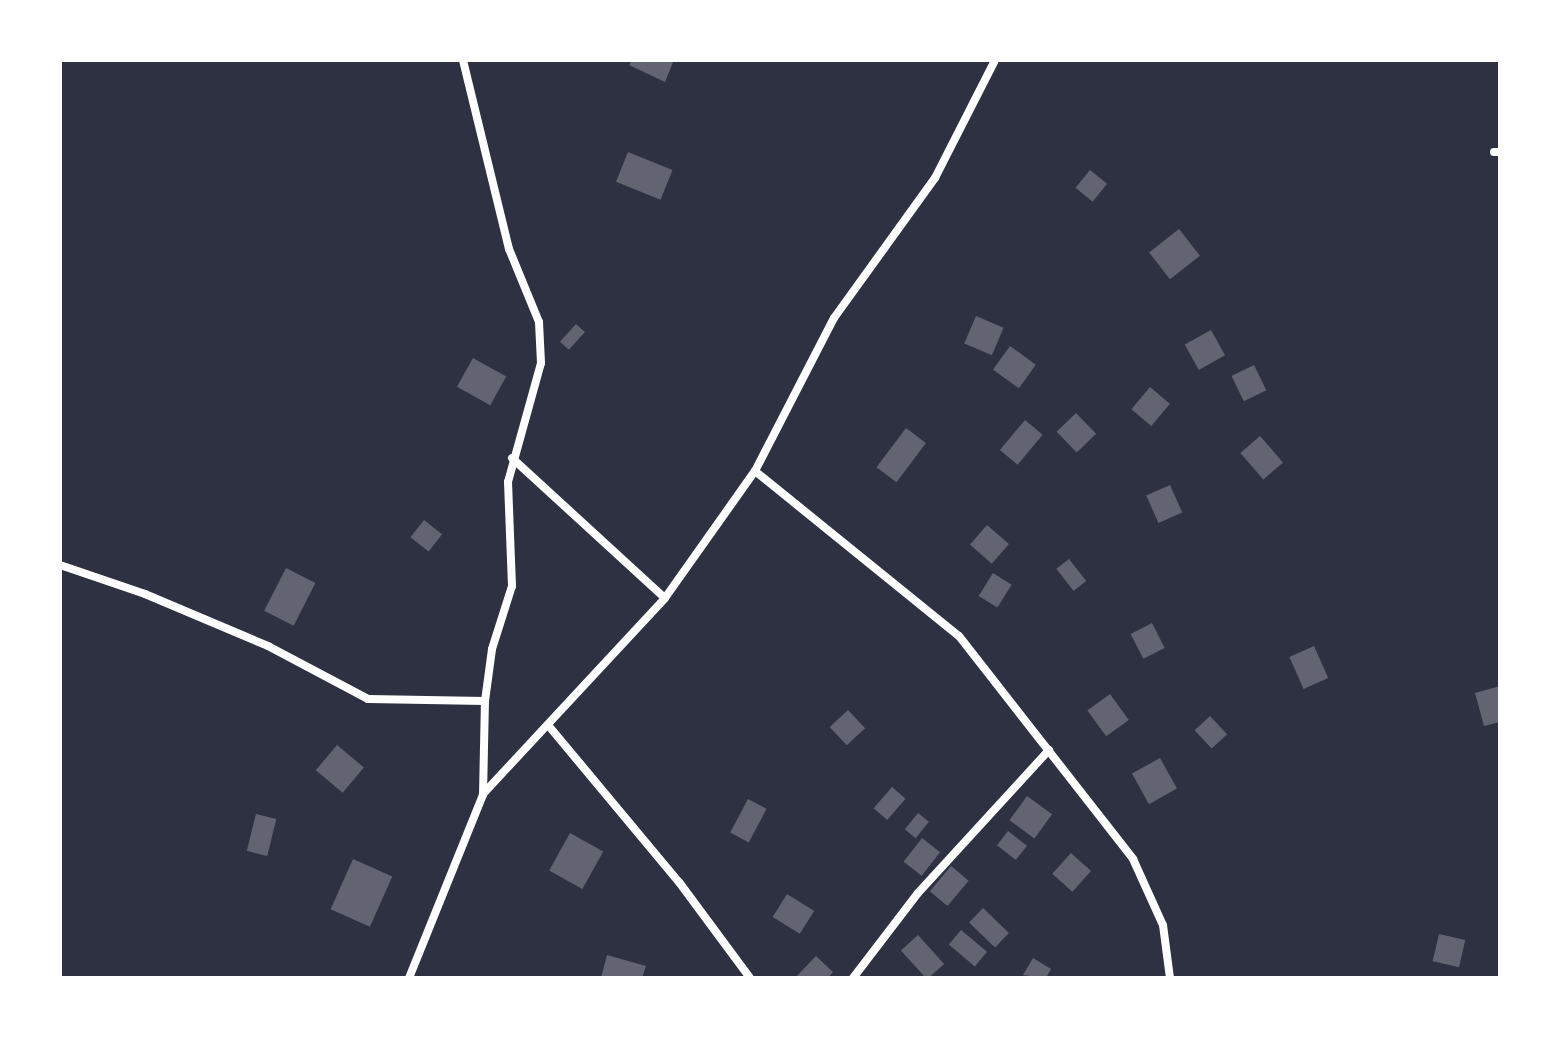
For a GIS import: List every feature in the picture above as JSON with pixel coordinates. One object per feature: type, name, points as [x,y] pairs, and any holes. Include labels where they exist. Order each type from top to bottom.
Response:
[{"type":"street","points":[[409,978],[483,795],[485,701],[492,649],[512,586],[508,482],[512,458],[541,363],[539,322],[509,249],[463,60]]},
{"type":"street","points":[[483,795],[665,598],[755,471],[834,318],[935,178],[995,60]]},
{"type":"street","points":[[512,458],[665,598]]},
{"type":"street","points":[[755,471],[959,636],[1133,859],[1163,925],[1170,978]]},
{"type":"street","points":[[60,565],[145,594],[268,646],[368,699],[485,701]]},
{"type":"street","points":[[548,725],[679,882],[750,978]]},
{"type":"street","points":[[853,978],[918,893],[1049,750]]},
{"type":"building","points":[[632,60],[674,60],[665,82],[629,65]]},
{"type":"building","points":[[628,152],[673,170],[661,200],[616,182]]},
{"type":"building","points":[[1090,170],[1107,184],[1093,202],[1076,188]]},
{"type":"building","points":[[1179,229],[1200,256],[1170,279],[1149,252]]},
{"type":"building","points":[[976,316],[1004,328],[992,355],[964,344]]},
{"type":"building","points":[[576,324],[585,332],[569,350],[560,342]]},
{"type":"building","points":[[1211,330],[1225,355],[1199,370],[1185,345]]},
{"type":"building","points":[[1010,346],[1036,365],[1019,388],[993,369]]},
{"type":"building","points":[[473,358],[506,376],[490,405],[457,387]]},
{"type":"building","points":[[1254,365],[1266,390],[1244,401],[1232,376]]},
{"type":"building","points":[[1150,387],[1170,404],[1151,426],[1131,409]]},
{"type":"building","points":[[1076,413],[1096,434],[1077,453],[1057,432]]},
{"type":"building","points":[[1025,420],[1043,435],[1018,465],[1000,450]]},
{"type":"building","points":[[906,428],[926,443],[896,482],[877,467]]},
{"type":"building","points":[[1260,436],[1283,462],[1263,479],[1240,453]]},
{"type":"building","points":[[1170,485],[1182,512],[1158,523],[1146,496]]},
{"type":"building","points":[[424,520],[442,534],[429,551],[410,537]]},
{"type":"building","points":[[987,525],[1009,544],[992,564],[970,545]]},
{"type":"building","points":[[1069,559],[1086,581],[1074,591],[1056,569]]},
{"type":"building","points":[[286,568],[315,583],[294,626],[264,611]]},
{"type":"building","points":[[993,573],[1012,585],[997,608],[979,596]]},
{"type":"building","points":[[1152,623],[1165,648],[1143,659],[1131,634]]},
{"type":"building","points":[[1314,646],[1328,678],[1304,689],[1289,657]]},
{"type":"building","points":[[1500,686],[1500,722],[1484,726],[1475,693]]},
{"type":"building","points":[[1110,694],[1129,720],[1106,736],[1087,710]]},
{"type":"building","points":[[848,710],[865,728],[847,745],[830,727]]},
{"type":"building","points":[[1210,716],[1227,734],[1212,749],[1195,730]]},
{"type":"building","points":[[337,745],[364,767],[343,793],[316,770]]},
{"type":"building","points":[[1160,758],[1177,789],[1149,804],[1132,774]]},
{"type":"building","points":[[892,787],[906,799],[887,820],[874,808]]},
{"type":"building","points":[[1027,796],[1052,814],[1034,838],[1009,820]]},
{"type":"building","points":[[748,799],[767,809],[749,842],[730,833]]},
{"type":"building","points":[[918,813],[929,822],[916,838],[905,829]]},
{"type":"building","points":[[256,814],[276,819],[267,856],[247,851]]},
{"type":"building","points":[[1008,831],[1027,846],[1016,860],[997,845]]},
{"type":"building","points":[[570,833],[603,851],[582,889],[549,871]]},
{"type":"building","points":[[922,838],[940,852],[922,876],[904,862]]},
{"type":"building","points":[[1071,853],[1091,871],[1072,892],[1052,874]]},
{"type":"building","points":[[353,859],[392,876],[370,927],[331,909]]},
{"type":"building","points":[[951,866],[969,881],[947,906],[930,891]]},
{"type":"building","points":[[787,894],[814,911],[800,934],[773,917]]},
{"type":"building","points":[[983,908],[1009,933],[995,947],[969,922]]},
{"type":"building","points":[[961,930],[987,952],[975,966],[949,945]]},
{"type":"building","points":[[1439,934],[1465,940],[1459,967],[1433,961]]},
{"type":"building","points":[[918,935],[944,964],[926,978],[901,950]]},
{"type":"building","points":[[607,955],[646,966],[642,978],[601,978]]},
{"type":"building","points":[[816,956],[833,972],[828,978],[795,978]]},
{"type":"building","points":[[1033,958],[1051,969],[1046,978],[1023,975]]}]
